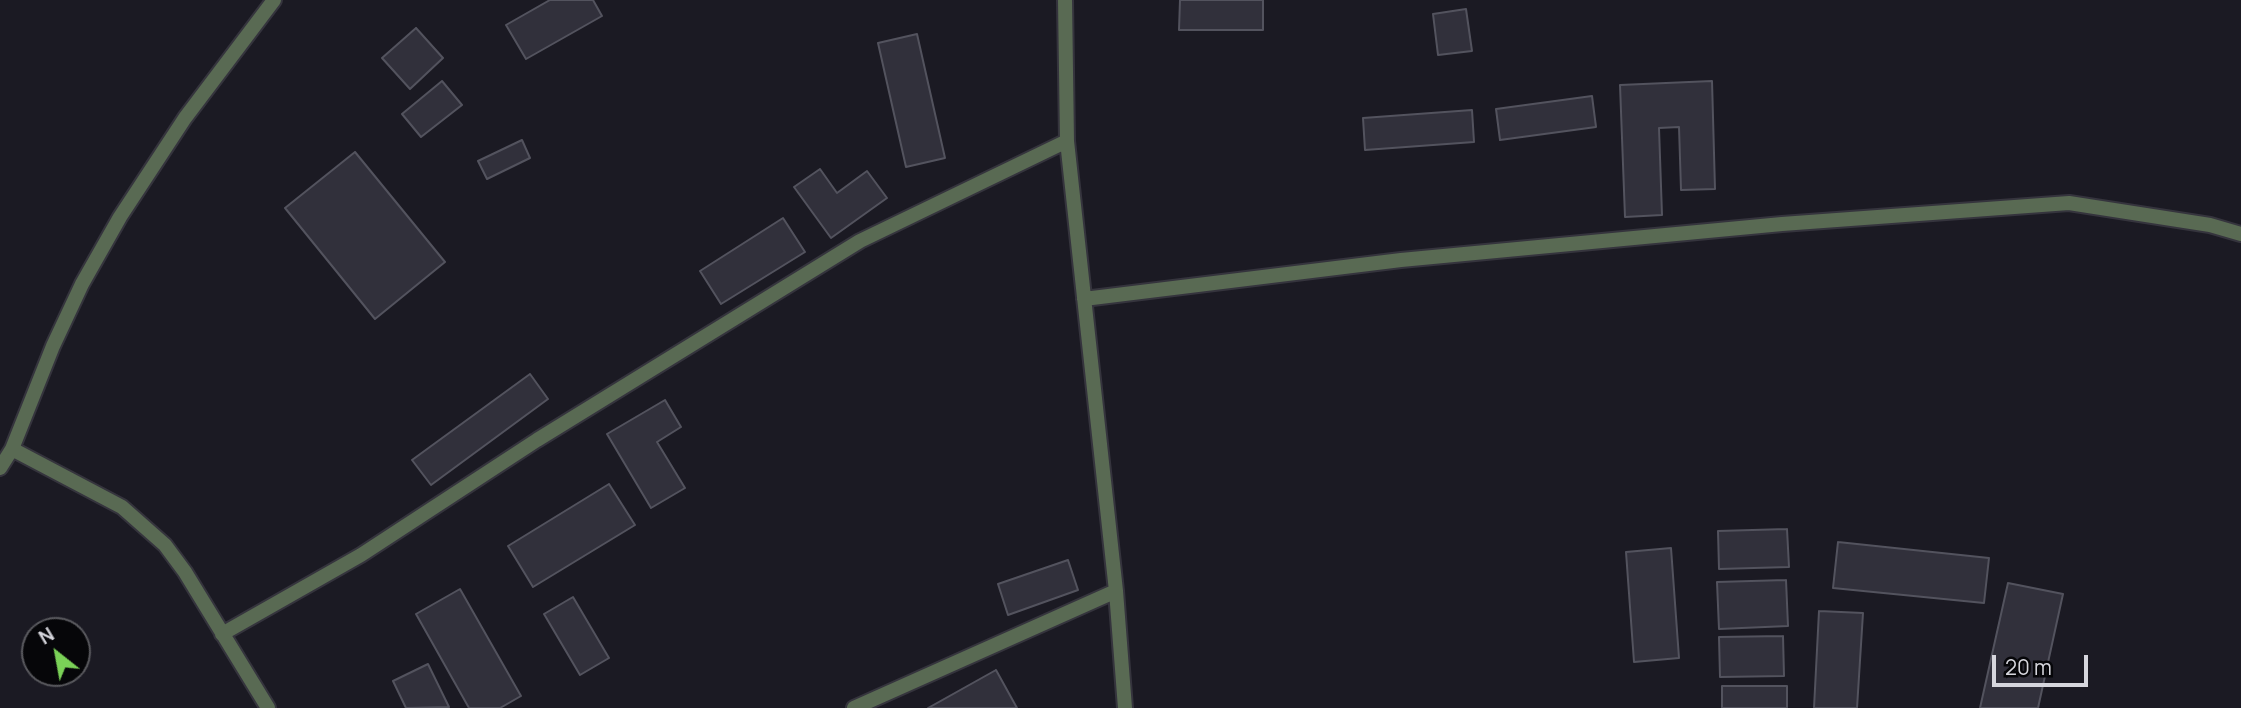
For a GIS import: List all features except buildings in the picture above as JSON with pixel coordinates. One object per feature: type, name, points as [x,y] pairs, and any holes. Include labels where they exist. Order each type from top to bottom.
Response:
[{"type":"street","points":[[0,468],[12,449],[53,346],[120,217],[185,118],[274,0]]},
{"type":"street","points":[[1065,0],[1067,141],[1116,591],[1125,708]]},
{"type":"street","points":[[222,634],[361,555],[537,440],[860,241],[1067,141]]},
{"type":"street","points":[[1083,299],[1401,260],[1782,224],[2069,203],[2210,225],[2241,234]]},
{"type":"street","points":[[12,449],[122,507],[165,545],[268,708]]},
{"type":"street","points":[[854,708],[1116,591]]}]
